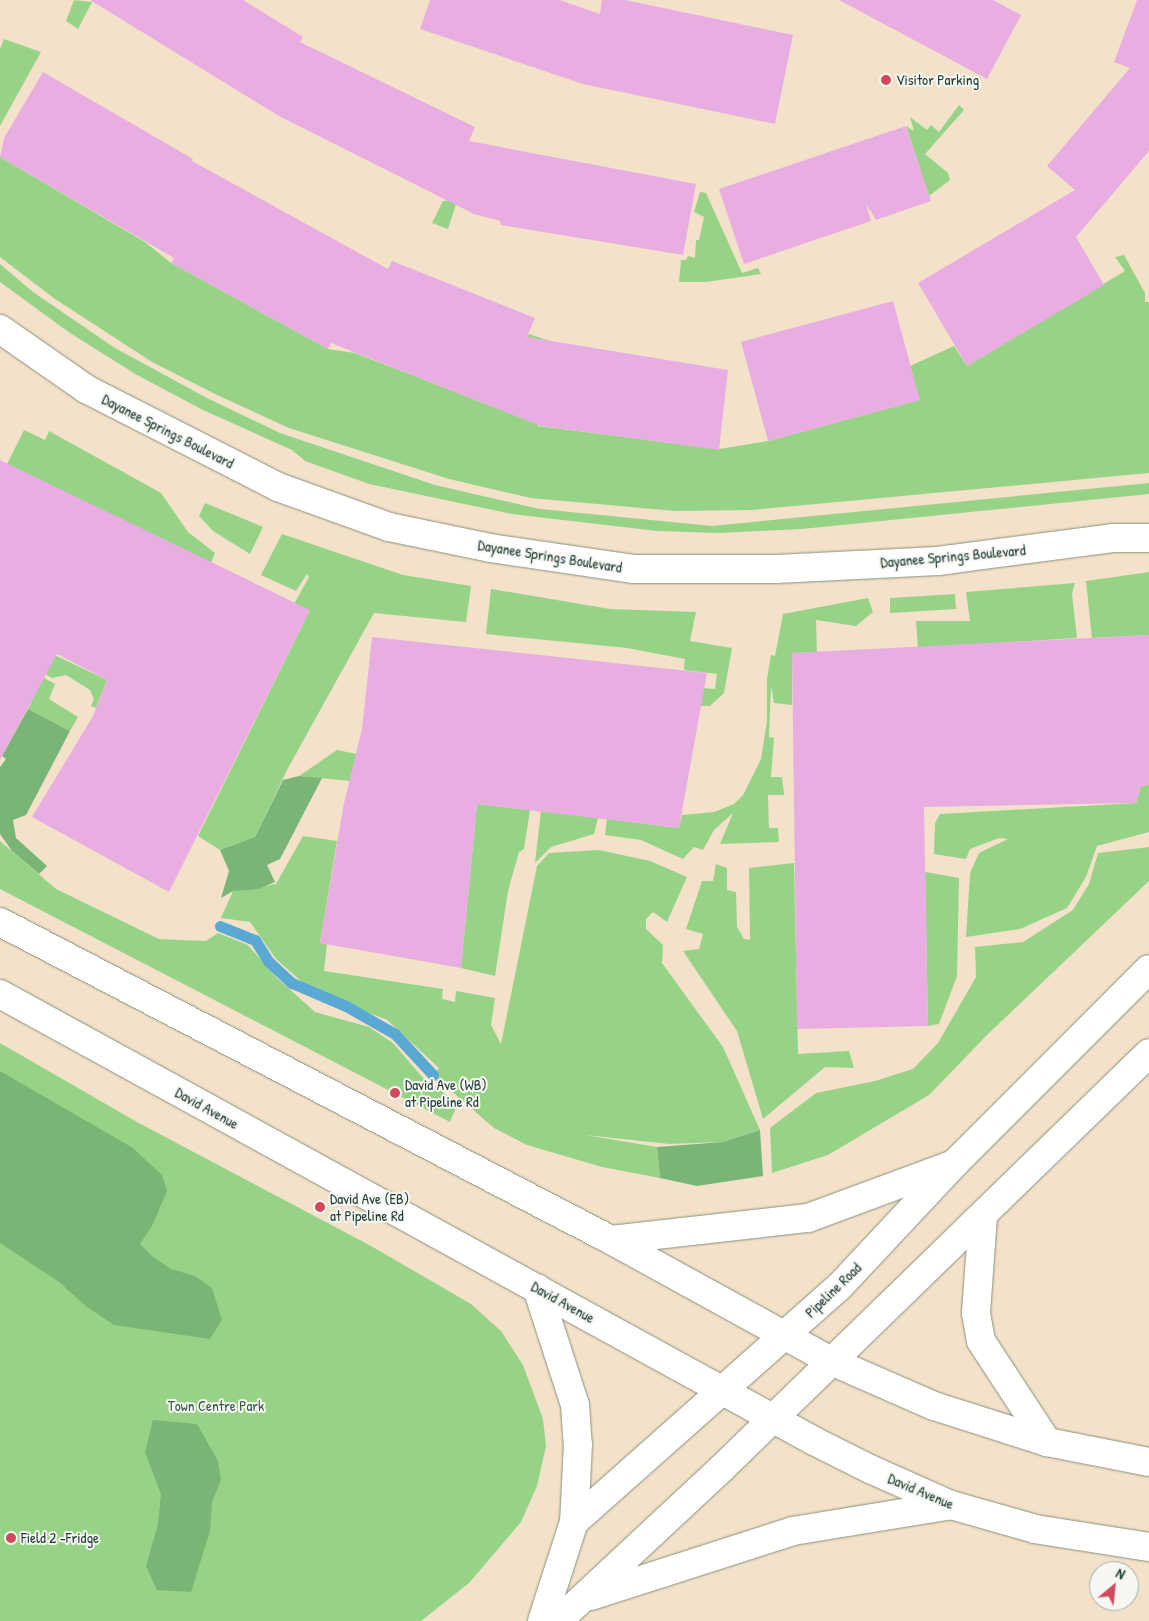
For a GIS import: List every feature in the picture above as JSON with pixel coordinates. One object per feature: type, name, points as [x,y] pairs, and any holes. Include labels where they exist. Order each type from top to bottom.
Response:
[{"type":"main road","name":"Dayanee Springs Boulevard","points":[[0,329],[86,389],[278,487],[389,527],[490,548],[634,569],[776,569],[938,561],[1112,538],[1149,538]]},
{"type":"main road","points":[[0,922],[611,1240],[831,1361],[934,1406],[1047,1442],[1149,1462]]},
{"type":"main road","name":"Pipeline Road","points":[[574,1522],[839,1287],[955,1163],[1149,969]]},
{"type":"main road","name":"David Avenue","points":[[0,994],[773,1419],[870,1469],[952,1505],[1035,1529],[1149,1548]]},
{"type":"main road","points":[[558,1621],[585,1598],[773,1419],[831,1361],[983,1217],[1149,1053]]},
{"type":"main road","points":[[611,1240],[808,1218],[955,1163]]},
{"type":"main road","points":[[983,1217],[976,1313],[981,1340],[1047,1442]]},
{"type":"main road","points":[[537,1288],[575,1405],[578,1444],[574,1522],[542,1621]]},
{"type":"main road","points":[[585,1598],[793,1531],[952,1505]]},
{"type":"green space","points":[[74,0],[92,2],[78,29],[66,21]]},
{"type":"green space","points":[[4,39],[41,52],[0,126],[0,49]]},
{"type":"green space","points":[[959,105],[964,110],[925,154],[948,173],[950,180],[929,196],[906,126],[914,131],[910,117],[927,130],[931,125],[939,132]]},
{"type":"green space","points":[[0,157],[145,242],[171,263],[328,349],[355,353],[499,409],[529,334],[550,341],[538,426],[719,449],[768,441],[919,400],[910,366],[954,346],[967,366],[1125,271],[1115,257],[1124,255],[1145,293],[1145,302],[1149,302],[1149,473],[752,510],[675,511],[531,498],[449,479],[289,428],[152,362],[55,299],[0,257]]},
{"type":"green space","points":[[700,192],[706,193],[742,273],[758,268],[761,274],[706,282],[679,282],[681,260],[686,260],[688,256],[695,258],[696,240],[699,240],[704,217],[694,212]]},
{"type":"green space","points":[[443,201],[457,201],[448,229],[432,223]]},
{"type":"green space","points":[[0,264],[33,292],[115,348],[207,398],[280,433],[435,485],[540,509],[712,526],[1149,483],[1149,494],[802,529],[719,533],[657,531],[512,514],[369,484],[305,461],[292,450],[203,410],[137,375],[70,333],[0,282]]},
{"type":"green space","points":[[24,430],[45,440],[49,431],[161,493],[188,532],[215,553],[211,563],[7,464]]},
{"type":"green space","points":[[205,503],[263,527],[250,554],[213,531],[199,516]]},
{"type":"green space","points":[[282,534],[403,575],[471,586],[466,622],[374,613],[287,770],[255,837],[220,850],[198,836],[310,610],[294,604],[309,577],[307,574],[296,591],[261,575]]},
{"type":"green space","points":[[1149,572],[1149,635],[1092,638],[1086,581]]},
{"type":"green space","points":[[1075,583],[1072,594],[1077,638],[918,648],[916,621],[970,621],[966,592]]},
{"type":"green space","points":[[491,589],[610,609],[696,612],[690,641],[732,648],[724,693],[710,706],[700,706],[703,688],[715,689],[717,674],[684,670],[685,659],[627,648],[486,634]]},
{"type":"green space","points":[[955,594],[956,609],[890,613],[890,598]]},
{"type":"green space","points":[[868,598],[873,612],[856,626],[816,620],[817,652],[792,653],[792,705],[774,703],[771,686],[769,737],[774,738],[771,777],[782,777],[784,795],[768,795],[769,828],[778,828],[779,842],[720,844],[733,813],[714,830],[703,850],[694,847],[683,859],[641,840],[605,835],[607,819],[679,828],[682,815],[714,812],[734,804],[743,795],[761,759],[767,721],[767,679],[771,655],[775,656],[783,614]]},
{"type":"green space","points":[[8,633],[107,680],[96,708],[91,706],[94,699],[90,690],[66,675],[52,678],[0,647]]},
{"type":"green space","points":[[30,670],[55,684],[49,699],[78,717],[70,731],[28,709],[31,703]]},
{"type":"green space","points":[[28,709],[70,731],[26,815],[13,820],[16,838],[47,866],[39,874],[12,851],[0,834],[0,767],[6,759],[2,756]]},
{"type":"green space","points":[[337,750],[357,754],[351,781],[299,776]]},
{"type":"green space","points":[[299,776],[322,778],[280,859],[267,865],[275,882],[258,889],[233,891],[221,898],[229,871],[220,850],[255,837],[283,780]]},
{"type":"green space","points":[[1149,785],[1149,832],[1097,846],[1086,877],[1067,908],[1020,929],[966,937],[970,873],[979,853],[1008,839],[999,838],[970,849],[966,859],[934,854],[935,823],[940,814],[1136,803],[1141,786]]},
{"type":"green space","points":[[477,804],[530,810],[524,849],[519,852],[508,891],[495,976],[461,968]]},
{"type":"green space","points":[[541,811],[598,818],[594,834],[551,847],[535,863]]},
{"type":"green space","points":[[303,836],[337,841],[320,943],[327,944],[324,971],[443,989],[442,999],[455,1002],[456,991],[495,998],[491,1025],[501,1044],[537,866],[549,853],[599,850],[650,861],[687,877],[667,922],[653,912],[646,919],[646,929],[663,945],[662,963],[723,1047],[760,1130],[723,1142],[669,1144],[585,1135],[657,1147],[660,1178],[602,1167],[527,1145],[494,1128],[433,1075],[439,1068],[387,1020],[311,990],[276,959],[250,922],[221,918],[233,891],[276,884]]},
{"type":"green space","points":[[0,841],[56,889],[159,939],[206,941],[218,933],[248,945],[276,977],[315,1012],[369,1027],[393,1043],[423,1078],[458,1103],[450,1122],[0,889]]},
{"type":"green space","points":[[1149,847],[1149,881],[988,1034],[929,1095],[828,1155],[772,1173],[770,1128],[816,1093],[875,1081],[913,1069],[938,1043],[976,977],[975,947],[1023,942],[1073,910],[1089,884],[1098,853]]},
{"type":"green space","points":[[794,863],[798,1054],[849,1051],[854,1068],[825,1067],[763,1119],[737,1031],[683,951],[699,949],[703,934],[686,929],[702,881],[713,881],[716,864],[727,868],[727,890],[736,892],[737,927],[744,939],[750,940],[749,868]]},
{"type":"green space","points":[[925,872],[959,878],[957,976],[939,1024],[928,1026]]},
{"type":"green space","name":"Town Centre Park","points":[[0,1043],[137,1122],[371,1246],[471,1304],[501,1331],[523,1365],[543,1419],[546,1446],[537,1486],[521,1522],[469,1583],[421,1621],[0,1621]]},
{"type":"green space","points":[[0,1071],[133,1148],[162,1175],[167,1191],[152,1226],[140,1244],[153,1257],[171,1269],[195,1276],[212,1288],[222,1320],[210,1339],[114,1325],[87,1307],[59,1282],[0,1243]]},
{"type":"green space","points":[[760,1130],[763,1176],[697,1186],[660,1178],[657,1147],[723,1142]]},
{"type":"green space","points":[[153,1420],[197,1424],[218,1461],[221,1480],[212,1502],[210,1531],[191,1592],[157,1590],[146,1566],[158,1524],[161,1494],[145,1452]]},
{"type":"building","points":[[90,0],[243,0],[303,37],[300,42],[475,127],[469,141],[696,184],[683,255],[501,225],[500,221],[474,214],[279,116]]},
{"type":"building","points":[[430,0],[560,0],[600,14],[602,0],[625,0],[793,35],[775,124],[583,84],[420,29]]},
{"type":"building","points":[[839,0],[993,0],[1021,15],[987,79]]},
{"type":"building","points":[[1137,0],[1149,0],[1149,151],[1076,237],[1104,285],[967,366],[918,283],[1075,190],[1047,166],[1130,68],[1114,62]]},
{"type":"building","points":[[43,72],[193,159],[192,161],[388,269],[392,261],[535,318],[527,337],[728,370],[719,450],[541,426],[331,343],[328,349],[171,263],[174,258],[0,157],[4,138]]},
{"type":"building","points":[[906,126],[931,201],[876,220],[866,204],[871,221],[744,264],[719,189]]},
{"type":"building","points":[[893,301],[920,400],[768,441],[741,342]]},
{"type":"building","points":[[0,460],[310,610],[169,892],[32,817],[93,716],[107,680],[57,654],[0,760]]},
{"type":"building","points":[[1149,635],[1149,785],[1141,786],[1136,803],[924,807],[928,1026],[797,1029],[792,653]]},
{"type":"building","points":[[372,637],[707,673],[679,828],[477,804],[461,968],[320,943],[344,803],[362,729]]},
{"type":"waterway","points":[[220,926],[255,940],[268,961],[292,983],[346,1006],[395,1034],[433,1075]]},
{"type":"place","name":"Visitor Parking","points":[[886,80]]},
{"type":"place","name":"David Ave (WB) at Pipeline Rd","points":[[395,1093]]},
{"type":"place","name":"David Ave (EB) at Pipeline Rd","points":[[320,1207]]},
{"type":"place","name":"Field 2 -Fridge","points":[[11,1538]]}]
